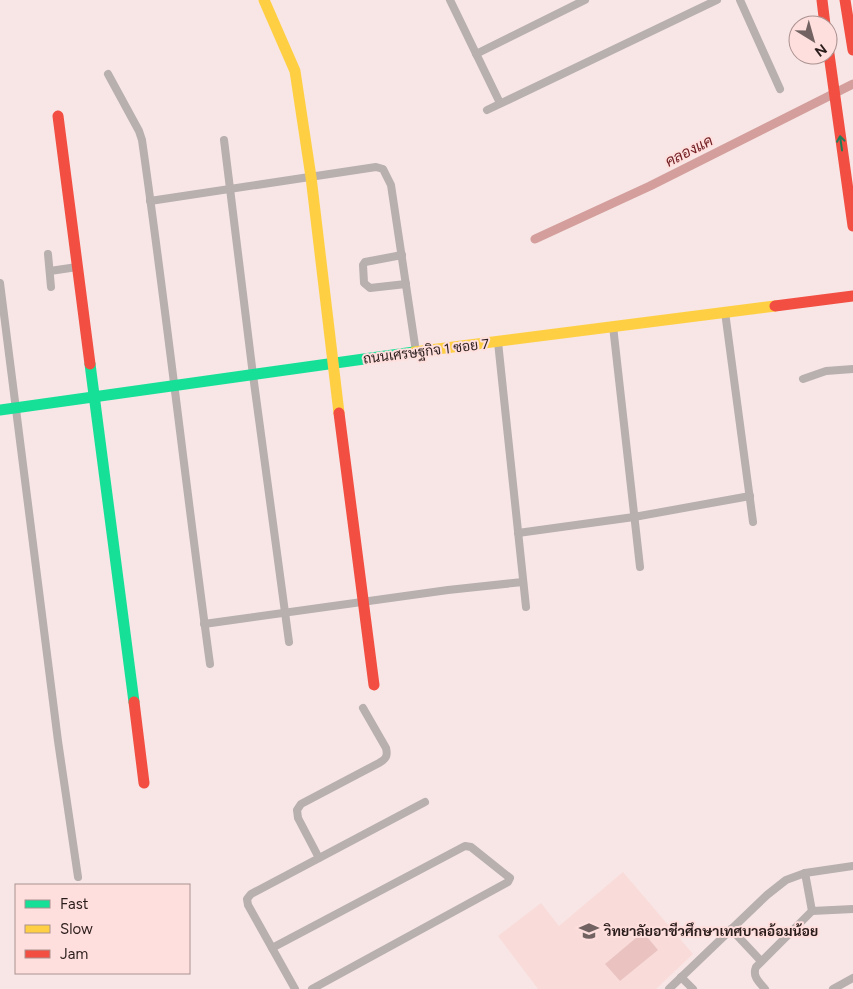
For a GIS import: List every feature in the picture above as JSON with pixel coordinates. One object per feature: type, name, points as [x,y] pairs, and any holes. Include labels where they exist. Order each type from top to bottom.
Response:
[{"type":"street","points":[[264,0],[295,71],[311,176],[362,601],[374,685]]},
{"type":"street","points":[[476,54],[585,0]]},
{"type":"street","points":[[487,110],[717,0]]},
{"type":"street","points":[[740,0],[780,89]]},
{"type":"street","points":[[822,0],[824,15]]},
{"type":"street","points":[[845,0],[853,50]]},
{"type":"street","points":[[452,1],[500,103]]},
{"type":"street","points":[[831,65],[853,226]]},
{"type":"street","points":[[108,74],[139,131],[175,385],[210,664]]},
{"type":"street","points":[[58,116],[144,783]]},
{"type":"street","points":[[224,140],[289,642]]},
{"type":"street","points":[[150,200],[376,167],[383,169],[391,185],[416,352]]},
{"type":"street","points":[[48,254],[51,287]]},
{"type":"street","points":[[402,255],[366,262],[363,265],[364,283],[370,288],[406,284]]},
{"type":"street","points":[[50,271],[77,267]]},
{"type":"street","points":[[0,283],[48,662],[78,877]]},
{"type":"street","name":"ถนนเศรษฐกิจ 1 ซอย 7","points":[[0,410],[333,363],[853,296]]},
{"type":"street","points":[[725,312],[753,522]]},
{"type":"street","points":[[613,326],[640,567]]},
{"type":"street","points":[[498,342],[526,607]]},
{"type":"street","points":[[803,379],[826,370],[853,369]]},
{"type":"street","points":[[518,533],[750,496]]},
{"type":"street","points":[[204,624],[362,601],[523,582]]},
{"type":"street","points":[[319,858],[298,818],[297,810],[301,804],[386,759],[386,748],[363,708]]},
{"type":"street","points":[[295,989],[248,905],[248,898],[251,894],[425,802]]},
{"type":"street","points":[[272,948],[465,846],[471,847],[510,878],[508,882],[312,989]]},
{"type":"street","points":[[669,989],[731,929],[786,880],[806,873],[853,866]]},
{"type":"street","points":[[806,873],[812,911]]},
{"type":"street","points":[[765,989],[756,979],[755,971],[761,961],[812,911],[853,909]]},
{"type":"street","points":[[731,929],[761,961]]},
{"type":"street","points":[[681,977],[693,989]]},
{"type":"street","points":[[833,989],[853,978]]},
{"type":"shaded area","name":"วิทยาลัยอาชีวศึกษาเทศบาลอ้อมน้อย","points":[[623,872],[693,954],[656,989],[538,989],[498,936],[541,903],[559,926]]},
{"type":"shaded area","points":[[643,932],[658,950],[620,981],[605,964]]},
{"type":"waterway","name":"คลองแค","points":[[535,239],[650,186],[853,84]]},
{"type":"traffic: fast","points":[[0,410],[414,352]]},
{"type":"traffic: fast","points":[[90,364],[134,702]]},
{"type":"traffic: slow","points":[[264,0],[295,71],[311,177],[339,413]]},
{"type":"traffic: slow","points":[[414,352],[775,306]]},
{"type":"traffic: jam","points":[[822,0],[824,15]]},
{"type":"traffic: jam","points":[[845,0],[853,50]]},
{"type":"traffic: jam","points":[[831,65],[853,226]]},
{"type":"traffic: jam","points":[[58,116],[90,364]]},
{"type":"traffic: jam","points":[[775,306],[853,296]]},
{"type":"traffic: jam","points":[[339,413],[374,685]]},
{"type":"traffic: jam","points":[[134,702],[144,783]]},
{"type":"place","name":"วิทยาลัยอาชีวศึกษาเทศบาลอ้อมน้อย","points":[[589,931]]}]
